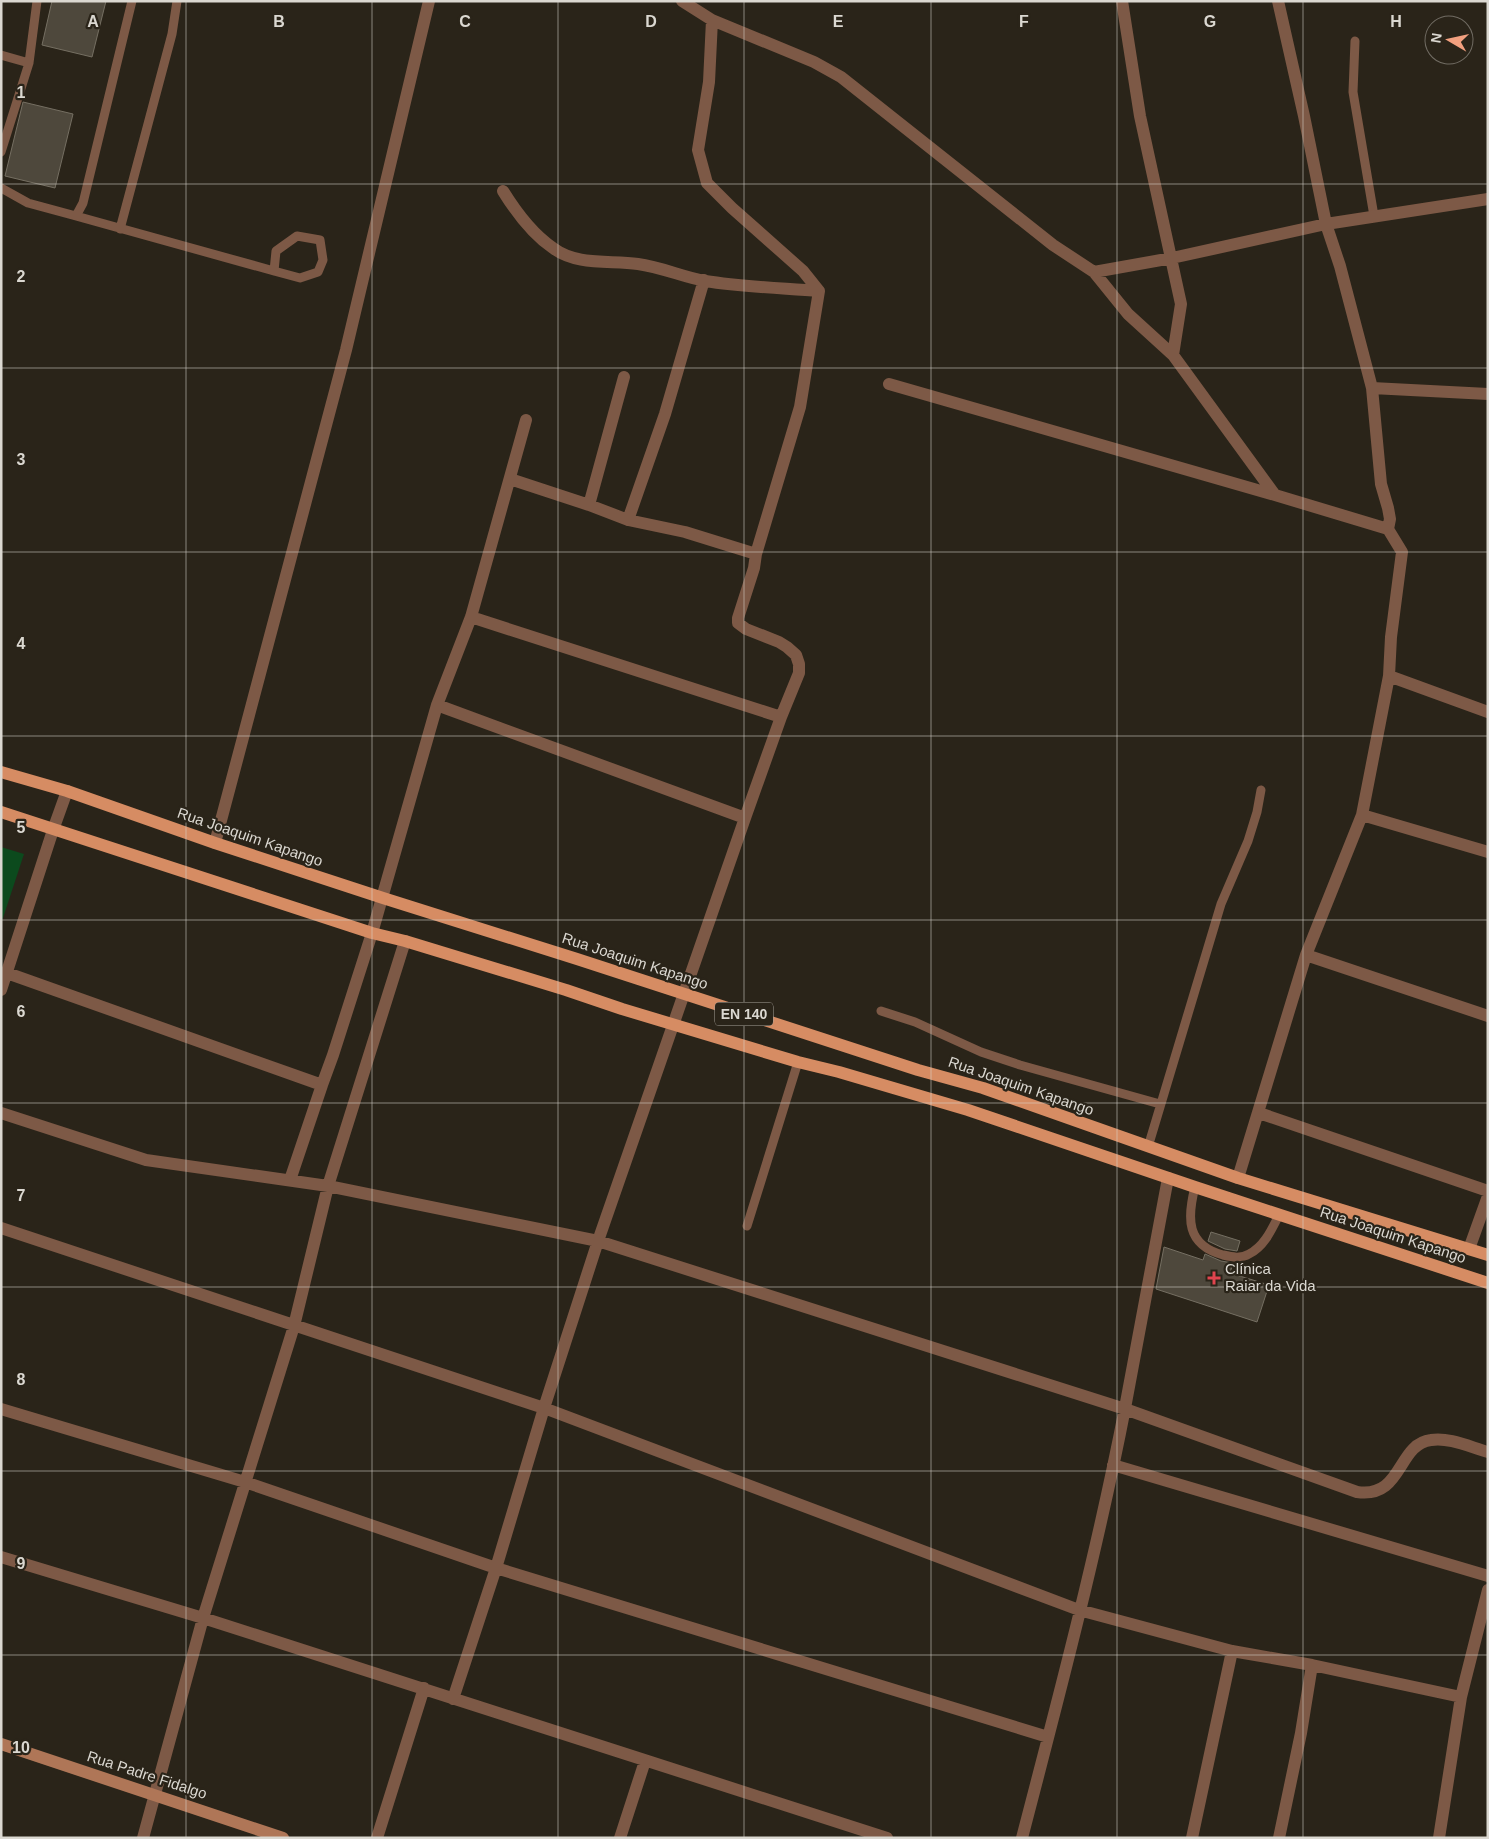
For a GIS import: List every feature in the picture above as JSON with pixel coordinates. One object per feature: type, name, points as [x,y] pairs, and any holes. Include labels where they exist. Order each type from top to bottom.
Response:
[{"type":"main road","name":"Rua Joaquim Kapango","points":[[1,772],[68,791],[215,843],[383,898],[577,958],[918,1070],[983,1088],[1238,1178],[1488,1256]]},
{"type":"main road","name":"Rua Joaquim Kapango","points":[[1,812],[372,933],[405,941],[798,1062],[839,1072],[968,1110],[1488,1283]]},
{"type":"street","points":[[215,843],[346,350],[429,1]]},
{"type":"street","points":[[682,1],[712,20],[814,62],[841,77],[1053,245],[1094,272],[1128,314],[1173,355],[1275,495]]},
{"type":"street","points":[[1122,1],[1140,116],[1172,258],[1180,304],[1173,355]]},
{"type":"street","points":[[1238,1178],[1306,955],[1362,815],[1389,676],[1391,637],[1402,552],[1388,529],[1389,514],[1381,484],[1372,388],[1340,266],[1326,224],[1278,1]]},
{"type":"street","points":[[453,1699],[598,1242],[744,818],[799,673],[796,655],[778,642],[746,629],[738,623],[738,618],[800,407],[819,291],[803,271],[707,183],[698,150],[709,82],[712,20]]},
{"type":"street","points":[[502,191],[533,230],[554,249],[573,257],[590,261],[638,264],[704,280],[819,291]]},
{"type":"street","points":[[1094,272],[1172,258],[1326,224],[1488,199]]},
{"type":"street","points":[[628,520],[665,414],[704,280]]},
{"type":"street","points":[[589,505],[624,377]]},
{"type":"street","points":[[888,384],[1388,529]]},
{"type":"street","points":[[1372,388],[1488,394]]},
{"type":"street","points":[[290,1180],[333,1055],[383,898],[437,705],[471,616],[526,420]]},
{"type":"street","points":[[510,479],[628,520],[685,532],[756,554]]},
{"type":"street","points":[[471,616],[781,717]]},
{"type":"street","points":[[1389,676],[1488,712]]},
{"type":"street","points":[[437,705],[744,818]]},
{"type":"street","points":[[1,990],[53,830],[68,791]]},
{"type":"street","points":[[1362,815],[1488,852]]},
{"type":"street","points":[[143,1838],[203,1618],[294,1326],[328,1186],[405,941]]},
{"type":"street","points":[[1306,955],[1488,1016]]},
{"type":"street","points":[[7,973],[322,1085]]},
{"type":"street","points":[[1259,1112],[1488,1191]]},
{"type":"street","points":[[1,1113],[146,1160],[328,1186],[598,1242],[1125,1409],[1356,1492],[1373,1493],[1384,1488],[1399,1471],[1410,1453],[1419,1444],[1429,1440],[1442,1440],[1488,1452]]},
{"type":"street","points":[[1022,1838],[1080,1610],[1113,1465],[1168,1178]]},
{"type":"street","points":[[1469,1249],[1488,1196]]},
{"type":"street","points":[[1,1228],[544,1408],[1080,1610],[1232,1651],[1312,1665],[1461,1697]]},
{"type":"street","points":[[1,1409],[245,1482],[496,1568],[1048,1737]]},
{"type":"street","points":[[1113,1465],[1488,1576]]},
{"type":"street","points":[[1,1557],[424,1688],[866,1835],[887,1838]]},
{"type":"street","points":[[1439,1838],[1461,1697],[1488,1590]]},
{"type":"street","points":[[1192,1838],[1232,1651]]},
{"type":"street","points":[[1279,1838],[1301,1733],[1312,1665]]},
{"type":"street","points":[[377,1838],[424,1688]]},
{"type":"street","name":"Rua Padre Fidalgo","points":[[1,1744],[283,1838]]},
{"type":"street","points":[[620,1838],[645,1761]]},
{"type":"lane","points":[[1,152],[29,63],[37,1]]},
{"type":"lane","points":[[76,216],[83,203],[132,1]]},
{"type":"lane","points":[[120,229],[172,34],[177,1]]},
{"type":"lane","points":[[1354,41],[1353,92],[1374,216]]},
{"type":"lane","points":[[1,54],[29,63]]},
{"type":"lane","points":[[1,188],[28,203],[120,229],[274,271],[300,278],[318,272],[323,260],[320,240],[297,236],[276,251],[274,271]]},
{"type":"lane","points":[[1148,1147],[1221,904],[1248,841],[1257,812],[1261,790]]},
{"type":"lane","points":[[881,1011],[915,1022],[981,1052],[1160,1104]]},
{"type":"lane","points":[[747,1226],[798,1062]]},
{"type":"lane","points":[[1195,1187],[1190,1207],[1192,1231],[1200,1243],[1220,1254],[1236,1257],[1249,1255],[1268,1236],[1279,1215]]},
{"type":"green space","points":[[1,847],[24,854],[1,924]]},
{"type":"building","points":[[52,1],[106,1],[92,57],[42,45]]},
{"type":"building","points":[[23,102],[73,114],[55,188],[5,176]]},
{"type":"building","points":[[1211,1232],[1240,1241],[1237,1251],[1225,1249],[1208,1241]]},
{"type":"building","points":[[1164,1247],[1203,1260],[1205,1254],[1221,1261],[1233,1263],[1230,1273],[1269,1285],[1257,1322],[1156,1289]]},
{"type":"place","name":"Clínica Raiar da Vida","points":[[1214,1278]]}]
